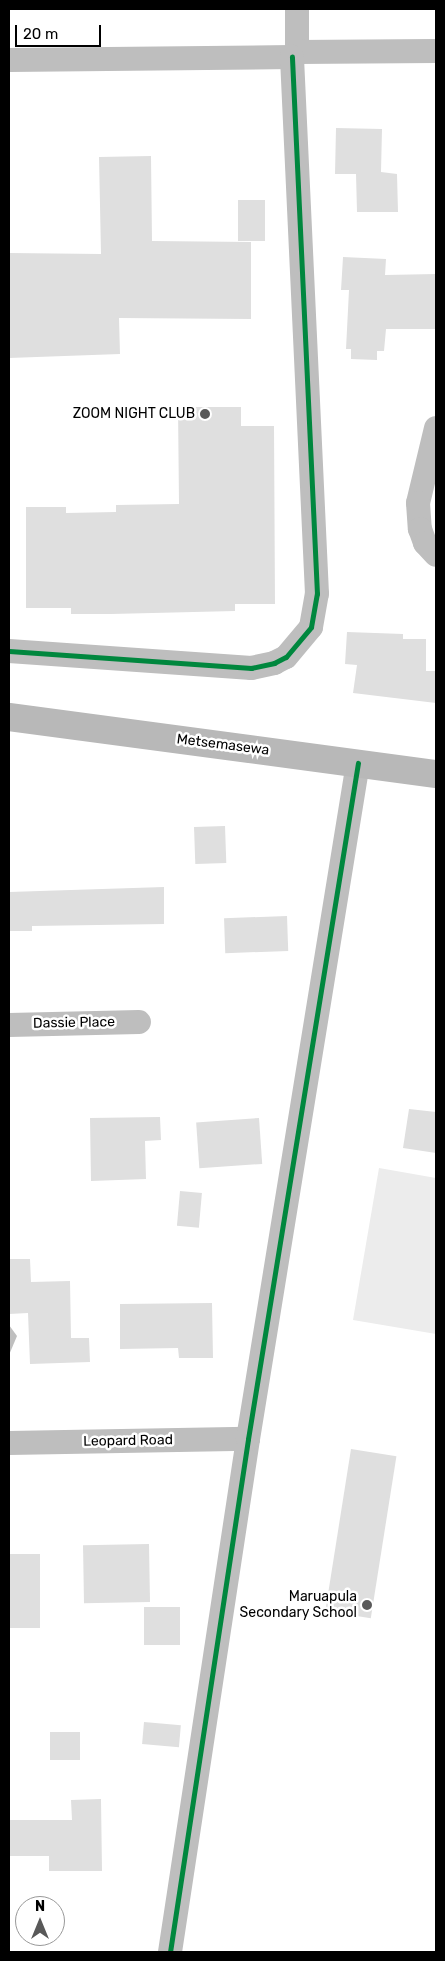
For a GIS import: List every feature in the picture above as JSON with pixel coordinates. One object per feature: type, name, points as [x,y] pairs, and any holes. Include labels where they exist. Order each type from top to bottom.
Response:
[{"type":"street","points":[[9,651],[251,668],[274,663],[286,657],[311,627],[317,594],[294,54],[297,9]]},
{"type":"street","points":[[9,60],[436,51]]},
{"type":"street","points":[[436,428],[418,503],[420,529],[425,543],[436,554]]},
{"type":"street","name":"Metsemasewa","points":[[9,717],[436,774]]},
{"type":"street","points":[[170,1952],[248,1439],[358,763]]},
{"type":"street","name":"Dassie Place","points":[[9,1025],[139,1022]]},
{"type":"street","name":"Leopard Road","points":[[9,1442],[248,1439]]},
{"type":"shaded area","points":[[379,1168],[436,1178],[436,1334],[353,1320]]},
{"type":"shaded area","points":[[9,1325],[17,1336],[9,1355]]},
{"type":"building","points":[[336,128],[382,129],[381,172],[397,174],[398,212],[357,212],[356,174],[335,174]]},
{"type":"building","points":[[151,156],[152,241],[251,242],[251,319],[119,318],[120,354],[9,358],[9,253],[101,254],[99,157]]},
{"type":"building","points":[[238,200],[265,200],[265,241],[238,241]]},
{"type":"building","points":[[343,257],[386,259],[385,275],[436,274],[436,329],[386,329],[384,351],[377,351],[377,360],[351,359],[351,349],[346,349],[349,290],[341,290]]},
{"type":"building","points":[[178,407],[241,407],[241,426],[274,426],[275,604],[235,604],[235,611],[111,614],[71,614],[71,608],[26,608],[26,507],[66,507],[66,513],[116,512],[116,505],[179,504]]},
{"type":"building","points":[[347,632],[403,634],[403,639],[426,639],[426,671],[436,671],[436,703],[353,693],[357,665],[345,664]]},
{"type":"building","points":[[225,826],[226,863],[195,864],[194,827]]},
{"type":"building","points":[[164,887],[164,924],[32,926],[32,931],[9,931],[9,892]]},
{"type":"building","points":[[287,916],[288,951],[225,953],[224,918]]},
{"type":"building","points":[[409,1109],[436,1112],[436,1153],[403,1148]]},
{"type":"building","points":[[160,1117],[161,1140],[145,1141],[146,1179],[91,1181],[90,1118]]},
{"type":"building","points":[[259,1118],[262,1164],[199,1168],[196,1122]]},
{"type":"building","points":[[180,1191],[202,1193],[199,1228],[177,1226]]},
{"type":"building","points":[[9,1259],[30,1259],[31,1282],[70,1281],[71,1338],[89,1338],[90,1362],[30,1364],[28,1313],[9,1314]]},
{"type":"building","points":[[212,1303],[213,1358],[179,1358],[178,1348],[120,1349],[120,1304]]},
{"type":"building","points":[[351,1449],[396,1456],[371,1618],[325,1611]]},
{"type":"building","points":[[149,1544],[150,1602],[84,1603],[83,1545]]},
{"type":"building","points":[[9,1554],[40,1554],[40,1628],[9,1628]]},
{"type":"building","points":[[144,1607],[180,1607],[180,1645],[144,1645]]},
{"type":"building","points":[[144,1722],[181,1725],[179,1747],[142,1744]]},
{"type":"building","points":[[50,1732],[80,1732],[80,1760],[50,1760]]},
{"type":"building","points":[[101,1799],[102,1871],[49,1871],[49,1856],[9,1856],[9,1820],[72,1820],[71,1800]]},
{"type":"cycle path","points":[[9,651],[251,668],[274,663],[286,657],[311,627],[317,594],[292,57]]},
{"type":"cycle path","points":[[170,1952],[248,1439],[358,763]]},
{"type":"place","name":"ZOOM NIGHT CLUB","points":[[205,414]]},
{"type":"place","name":"Maruapula Secondary School","points":[[367,1605]]}]
